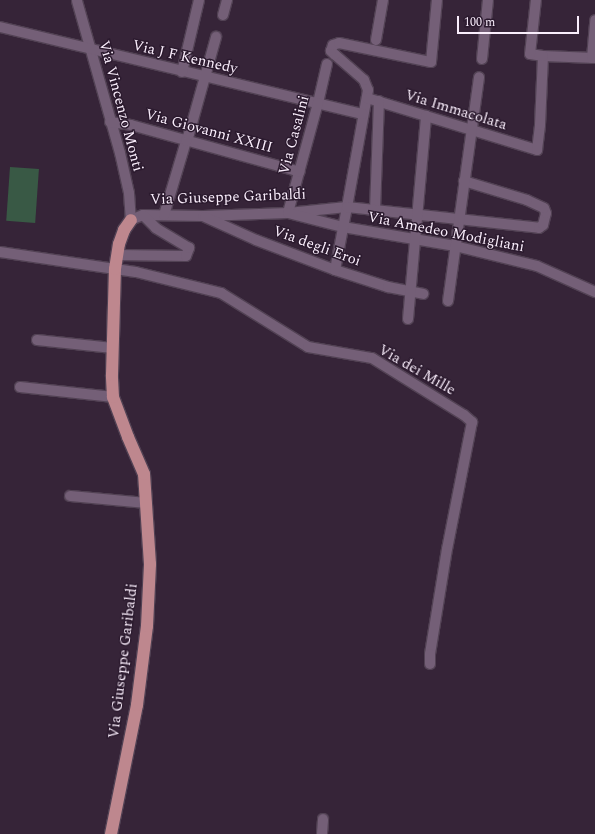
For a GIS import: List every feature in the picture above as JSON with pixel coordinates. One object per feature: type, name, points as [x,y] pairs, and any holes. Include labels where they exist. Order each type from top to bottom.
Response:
[{"type":"main road","name":"Via Giuseppe Garibaldi","points":[[111,834],[137,706],[147,626],[150,564],[144,474],[113,397],[115,269],[118,244],[124,230],[131,220]]},
{"type":"street","points":[[182,72],[199,0]]},
{"type":"street","points":[[223,15],[227,0]]},
{"type":"street","points":[[376,40],[383,0]]},
{"type":"street","points":[[335,270],[368,90],[364,80],[331,50],[333,45],[339,43],[431,62],[437,0]]},
{"type":"street","points":[[482,59],[488,0]]},
{"type":"street","points":[[536,0],[530,54],[593,58],[595,20]]},
{"type":"street","name":"Via Vincenzo Monti","points":[[77,1],[129,193],[131,220]]},
{"type":"street","name":"Via J F Kennedy","points":[[0,27],[90,50],[363,114]]},
{"type":"street","points":[[164,216],[216,37]]},
{"type":"street","name":"Via Immacolata","points":[[367,98],[537,150],[540,126],[543,56]]},
{"type":"street","name":"Via Casalini","points":[[288,213],[300,172],[327,64]]},
{"type":"street","points":[[448,301],[479,77]]},
{"type":"street","points":[[374,210],[379,102]]},
{"type":"street","points":[[408,319],[426,116]]},
{"type":"street","name":"Via Giovanni XXIII","points":[[110,122],[131,125],[300,172]]},
{"type":"street","name":"Via Giuseppe Garibaldi","points":[[131,220],[143,215],[204,216],[288,213],[347,207],[539,228],[543,225],[546,213],[544,208],[527,200],[464,181]]},
{"type":"street","name":"Via Amedeo Modigliani","points":[[288,213],[343,227],[455,246],[537,266],[595,292]]},
{"type":"street","points":[[117,255],[186,256],[189,248],[156,228],[143,215]]},
{"type":"street","name":"Via degli Eroi","points":[[204,216],[256,240],[335,270],[388,287],[423,294]]},
{"type":"street","points":[[0,252],[115,269]]},
{"type":"street","name":"Via dei Mille","points":[[115,269],[136,272],[221,293],[308,347],[372,358],[464,415],[472,422],[447,549],[430,654],[430,664]]},
{"type":"street","points":[[37,340],[113,348]]},
{"type":"street","points":[[20,387],[113,397]]},
{"type":"street","points":[[70,496],[147,503]]},
{"type":"street","points":[[322,834],[323,819]]},
{"type":"green space","points":[[10,167],[39,169],[35,223],[6,221]]}]
